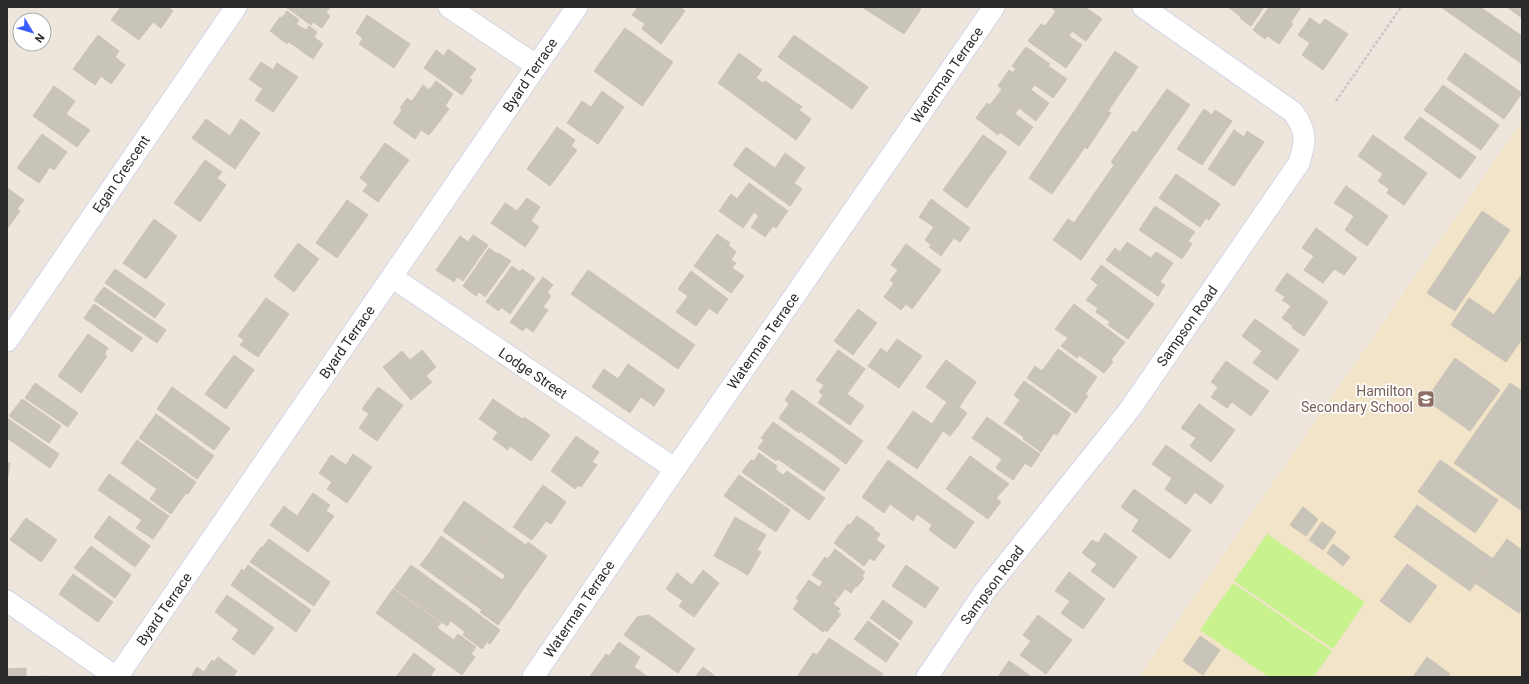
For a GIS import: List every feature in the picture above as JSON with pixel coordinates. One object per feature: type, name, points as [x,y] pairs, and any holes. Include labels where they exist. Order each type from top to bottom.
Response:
[{"type":"street","name":"Egan Crescent","points":[[7,341],[236,7]]},
{"type":"street","points":[[449,7],[536,66]]},
{"type":"street","name":"Byard Terrace","points":[[117,677],[577,7]]},
{"type":"street","name":"Waterman Terrace","points":[[536,676],[675,469],[994,7]]},
{"type":"street","name":"Sampson Road","points":[[927,677],[985,591],[1130,409],[1300,163],[1304,135],[1300,122],[1293,112],[1143,7]]},
{"type":"street","name":"Lodge Street","points":[[392,277],[675,469]]},
{"type":"street","points":[[7,601],[117,677]]},
{"type":"path","points":[[1336,101],[1401,7]]},
{"type":"shaded area","name":"Hamilton Secondary School","points":[[1522,121],[1522,677],[1139,677]]},
{"type":"green space","points":[[1267,534],[1365,602],[1333,649],[1234,581]]},
{"type":"green space","points":[[1233,583],[1332,651],[1313,677],[1269,677],[1200,630]]},
{"type":"building","points":[[121,7],[168,7],[173,11],[161,28],[153,22],[139,40],[111,20]]},
{"type":"building","points":[[286,7],[330,7],[326,13],[330,16],[322,28],[313,22],[311,25]]},
{"type":"building","points":[[638,7],[680,7],[685,11],[661,44],[642,29],[645,24],[632,15]]},
{"type":"building","points":[[862,7],[918,7],[921,9],[904,34]]},
{"type":"building","points":[[1085,7],[1102,19],[1086,41],[1072,31],[1071,33],[1051,18],[1056,11],[1052,8]]},
{"type":"building","points":[[1228,7],[1264,7],[1251,26]]},
{"type":"building","points":[[1269,7],[1301,7],[1291,22],[1293,24],[1279,44],[1267,36],[1265,39],[1253,30]]},
{"type":"building","points":[[1441,7],[1480,7],[1522,36],[1522,64]]},
{"type":"building","points":[[1507,7],[1522,7],[1522,18]]},
{"type":"building","points":[[287,11],[299,20],[296,24],[306,30],[309,26],[317,32],[314,37],[323,44],[313,59],[289,42],[287,44],[270,31],[280,17],[282,18]]},
{"type":"building","points":[[367,15],[410,44],[394,68],[359,44],[363,38],[356,33]]},
{"type":"building","points":[[1051,18],[1071,33],[1069,36],[1082,45],[1066,68],[1028,41],[1041,24],[1045,26]]},
{"type":"building","points":[[1310,18],[1320,25],[1325,19],[1348,34],[1323,70],[1302,55],[1310,43],[1298,35]]},
{"type":"building","points":[[625,28],[673,62],[642,106],[594,71]]},
{"type":"building","points":[[98,35],[119,51],[115,57],[125,65],[111,84],[101,76],[95,85],[73,69]]},
{"type":"building","points":[[794,35],[868,87],[852,109],[778,57]]},
{"type":"building","points":[[1026,47],[1050,64],[1048,66],[1067,79],[1053,98],[1035,85],[1032,88],[1012,73],[1016,69],[1012,66]]},
{"type":"building","points":[[448,49],[476,69],[469,78],[472,80],[462,95],[424,68],[436,50],[444,56]]},
{"type":"building","points":[[1115,51],[1138,67],[1108,111],[1111,113],[1087,149],[1085,147],[1052,194],[1029,178]]},
{"type":"building","points":[[739,53],[762,70],[756,78],[763,83],[765,81],[802,107],[799,110],[811,119],[796,140],[718,83]]},
{"type":"building","points":[[1465,53],[1522,93],[1504,119],[1447,79]]},
{"type":"building","points":[[261,62],[273,70],[277,63],[298,77],[273,112],[255,100],[263,89],[249,79]]},
{"type":"building","points":[[1009,70],[1032,88],[1031,90],[1049,103],[1036,121],[1019,108],[1017,111],[997,96],[1002,89],[998,86]]},
{"type":"building","points":[[436,81],[453,94],[445,106],[449,109],[440,121],[412,101],[423,85],[429,90]]},
{"type":"building","points":[[1443,85],[1499,125],[1481,150],[1424,110]]},
{"type":"building","points":[[54,86],[75,101],[66,114],[90,130],[77,147],[33,116]]},
{"type":"building","points":[[1167,89],[1190,105],[1081,260],[1053,240],[1068,219],[1074,223],[1114,165],[1111,162],[1133,131],[1136,133]]},
{"type":"building","points":[[602,91],[624,107],[598,144],[567,123],[582,101],[591,107]]},
{"type":"building","points":[[997,96],[1017,111],[1015,114],[1033,127],[1019,146],[1000,132],[998,135],[976,118],[987,103],[990,105]]},
{"type":"building","points":[[407,98],[440,121],[429,135],[421,130],[415,139],[393,123],[402,110],[400,108]]},
{"type":"building","points":[[1204,109],[1212,115],[1215,110],[1232,121],[1202,165],[1177,149]]},
{"type":"building","points":[[1420,117],[1476,157],[1460,179],[1404,138]]},
{"type":"building","points":[[206,119],[230,136],[241,119],[260,133],[235,169],[192,138]]},
{"type":"building","points":[[557,127],[575,140],[571,146],[577,150],[550,186],[527,169]]},
{"type":"building","points":[[1234,130],[1244,137],[1247,131],[1264,142],[1234,186],[1208,169]]},
{"type":"building","points":[[42,134],[67,152],[54,170],[50,167],[39,183],[17,168]]},
{"type":"building","points":[[983,135],[1007,152],[967,208],[943,190]]},
{"type":"building","points":[[1373,135],[1427,173],[1404,205],[1387,193],[1389,189],[1378,181],[1383,174],[1358,156]]},
{"type":"building","points":[[385,143],[409,160],[378,202],[363,191],[368,184],[360,178]]},
{"type":"building","points":[[746,147],[775,168],[785,153],[805,168],[794,183],[802,189],[790,206],[733,165]]},
{"type":"building","points":[[205,160],[222,172],[217,178],[226,185],[200,222],[174,203]]},
{"type":"building","points":[[1176,174],[1220,204],[1209,220],[1206,218],[1200,227],[1159,198]]},
{"type":"building","points":[[749,183],[788,211],[776,228],[773,226],[765,237],[751,227],[759,216],[754,212],[743,228],[719,211],[731,194],[737,199]]},
{"type":"building","points":[[1346,186],[1388,216],[1367,246],[1345,230],[1354,216],[1334,203]]},
{"type":"building","points":[[7,188],[24,200],[17,209],[20,211],[7,229]]},
{"type":"building","points":[[527,198],[540,207],[531,221],[539,227],[525,247],[491,223],[505,203],[517,211]]},
{"type":"building","points":[[931,199],[970,228],[960,242],[954,238],[941,256],[929,247],[931,245],[925,240],[934,227],[919,217]]},
{"type":"building","points":[[347,200],[368,215],[337,258],[316,243]]},
{"type":"building","points":[[1155,206],[1195,232],[1188,241],[1192,244],[1182,259],[1139,230]]},
{"type":"building","points":[[1482,211],[1510,230],[1455,311],[1427,293]]},
{"type":"building","points":[[154,219],[177,236],[146,279],[123,263]]},
{"type":"building","points":[[1316,228],[1357,258],[1344,275],[1334,269],[1323,283],[1304,270],[1314,256],[1302,248]]},
{"type":"building","points":[[717,234],[730,243],[728,245],[736,252],[731,260],[736,263],[732,268],[744,276],[731,293],[694,266]]},
{"type":"building","points":[[473,235],[488,245],[463,281],[457,277],[454,282],[436,270],[460,236],[468,242]]},
{"type":"building","points":[[1127,242],[1151,258],[1156,252],[1173,263],[1160,282],[1165,285],[1158,296],[1106,260],[1115,248],[1120,252]]},
{"type":"building","points":[[298,243],[319,259],[294,292],[274,276]]},
{"type":"building","points":[[906,244],[941,270],[912,309],[906,304],[901,310],[884,297],[894,283],[890,280],[898,270],[891,265]]},
{"type":"building","points":[[489,248],[511,261],[485,297],[479,292],[476,296],[463,286]]},
{"type":"building","points":[[1101,265],[1154,304],[1128,339],[1108,325],[1110,322],[1096,312],[1098,308],[1086,300],[1098,285],[1091,279]]},
{"type":"building","points":[[512,266],[520,272],[522,269],[535,278],[510,314],[501,307],[499,311],[486,302]]},
{"type":"building","points":[[115,269],[165,304],[155,318],[105,283]]},
{"type":"building","points":[[588,270],[695,345],[678,369],[571,294]]},
{"type":"building","points":[[691,271],[728,299],[717,314],[709,308],[696,326],[676,312],[688,296],[678,289]]},
{"type":"building","points":[[1287,273],[1328,302],[1304,336],[1292,328],[1293,326],[1282,318],[1291,306],[1282,300],[1285,297],[1275,290]]},
{"type":"building","points":[[1522,274],[1522,339],[1506,362],[1451,325],[1469,298],[1494,315]]},
{"type":"building","points":[[543,277],[553,285],[547,292],[551,296],[543,307],[548,310],[533,332],[526,327],[523,331],[510,322]]},
{"type":"building","points":[[104,287],[166,330],[157,343],[94,300]]},
{"type":"building","points":[[266,298],[289,314],[258,357],[240,345],[244,340],[238,336]]},
{"type":"building","points":[[94,304],[142,338],[132,352],[84,318]]},
{"type":"building","points":[[1074,304],[1125,342],[1111,360],[1113,362],[1104,373],[1079,355],[1077,358],[1061,346],[1068,338],[1055,329]]},
{"type":"building","points":[[858,309],[877,323],[853,355],[834,341]]},
{"type":"building","points":[[1255,319],[1299,350],[1277,380],[1253,363],[1262,351],[1242,336]]},
{"type":"building","points":[[88,334],[108,348],[104,354],[107,356],[81,393],[58,376]]},
{"type":"building","points":[[897,339],[922,356],[899,388],[868,366],[881,348],[887,353]]},
{"type":"building","points":[[1058,349],[1097,377],[1085,394],[1088,396],[1076,413],[1027,378],[1035,366],[1042,371]]},
{"type":"building","points":[[422,350],[436,367],[426,376],[432,382],[411,400],[383,367],[402,351],[410,360]]},
{"type":"building","points":[[838,350],[865,369],[847,394],[864,406],[850,425],[818,403],[823,395],[819,392],[824,385],[816,380]]},
{"type":"building","points":[[234,355],[254,370],[226,409],[205,394]]},
{"type":"building","points":[[1455,358],[1500,390],[1470,431],[1426,400]]},
{"type":"building","points":[[946,360],[976,382],[959,407],[967,413],[958,426],[940,412],[947,402],[926,387]]},
{"type":"building","points":[[1226,361],[1269,391],[1251,416],[1232,402],[1227,408],[1211,397],[1218,387],[1211,382]]},
{"type":"building","points":[[628,364],[665,390],[654,406],[641,397],[630,413],[592,387],[604,369],[618,379]]},
{"type":"building","points":[[1024,381],[1071,414],[1057,435],[1054,433],[1041,452],[1023,439],[1024,437],[1004,423],[1020,400],[1014,395]]},
{"type":"building","points":[[35,383],[78,413],[68,427],[25,398]]},
{"type":"building","points":[[1510,383],[1522,391],[1522,511],[1454,463]]},
{"type":"building","points":[[172,387],[230,428],[214,450],[157,409]]},
{"type":"building","points":[[378,387],[403,405],[377,441],[359,428],[369,414],[362,409]]},
{"type":"building","points":[[792,390],[863,441],[846,464],[779,418],[789,404],[785,400]]},
{"type":"building","points":[[22,399],[61,426],[49,443],[9,416]]},
{"type":"building","points":[[493,399],[522,419],[524,417],[550,435],[531,461],[510,446],[508,450],[493,439],[498,432],[479,419]]},
{"type":"building","points":[[1199,404],[1235,430],[1211,462],[1190,446],[1196,438],[1181,428]]},
{"type":"building","points":[[913,411],[932,424],[940,412],[958,426],[950,436],[943,431],[917,469],[887,448]]},
{"type":"building","points":[[156,414],[214,456],[197,479],[139,438]]},
{"type":"building","points":[[987,417],[1040,454],[1031,467],[1025,463],[1013,480],[996,468],[1002,459],[972,438]]},
{"type":"building","points":[[7,418],[59,454],[50,468],[7,438]]},
{"type":"building","points":[[773,422],[840,469],[824,491],[778,459],[776,461],[758,448],[764,440],[761,438]]},
{"type":"building","points":[[576,436],[599,452],[592,462],[597,465],[581,487],[578,485],[575,489],[551,471]]},
{"type":"building","points":[[137,440],[196,482],[171,514],[150,499],[157,489],[121,463]]},
{"type":"building","points":[[1166,445],[1224,486],[1211,504],[1195,492],[1186,504],[1165,489],[1172,478],[1152,464]]},
{"type":"building","points":[[759,453],[777,466],[775,469],[783,475],[787,471],[825,498],[809,520],[742,472],[751,460],[754,461]]},
{"type":"building","points":[[353,454],[372,467],[347,503],[327,489],[332,482],[319,473],[331,455],[346,465]]},
{"type":"building","points":[[970,456],[1009,484],[996,498],[1001,502],[988,519],[946,489]]},
{"type":"building","points":[[888,460],[974,522],[955,549],[929,530],[932,525],[917,514],[913,521],[890,504],[884,513],[862,497]]},
{"type":"building","points":[[1440,460],[1498,500],[1475,533],[1418,492]]},
{"type":"building","points":[[7,463],[10,463],[7,481]]},
{"type":"building","points":[[109,474],[169,516],[153,539],[136,528],[142,520],[98,490]]},
{"type":"building","points":[[739,475],[790,510],[776,532],[724,496]]},
{"type":"building","points":[[543,485],[566,502],[551,524],[546,521],[532,540],[513,527]]},
{"type":"building","points":[[1134,489],[1191,530],[1170,559],[1132,531],[1139,520],[1121,507]]},
{"type":"building","points":[[313,493],[330,505],[326,511],[334,516],[308,552],[270,525],[284,506],[297,516]]},
{"type":"building","points":[[464,501],[526,545],[528,542],[547,556],[534,575],[453,517]]},
{"type":"building","points":[[1417,505],[1493,559],[1470,591],[1394,537]]},
{"type":"building","points":[[1303,507],[1318,519],[1306,536],[1290,525]]},
{"type":"building","points":[[109,516],[150,546],[135,567],[94,537]]},
{"type":"building","points":[[857,516],[880,534],[876,540],[885,546],[874,561],[870,558],[864,566],[834,543],[848,524],[850,525]]},
{"type":"building","points":[[453,517],[534,575],[522,591],[504,578],[505,575],[443,531]]},
{"type":"building","points":[[735,517],[766,535],[757,550],[761,552],[748,575],[714,556]]},
{"type":"building","points":[[26,518],[57,540],[41,562],[10,540]]},
{"type":"building","points":[[1322,522],[1336,532],[1323,550],[1309,540]]},
{"type":"building","points":[[1105,533],[1137,557],[1114,588],[1091,571],[1097,564],[1082,553],[1092,540],[1098,543]]},
{"type":"building","points":[[441,536],[502,580],[504,578],[522,591],[510,609],[430,552]]},
{"type":"building","points":[[269,539],[330,582],[314,606],[250,562]]},
{"type":"building","points":[[1507,539],[1522,550],[1522,608],[1519,613],[1475,583]]},
{"type":"building","points":[[1333,544],[1350,557],[1343,566],[1327,553]]},
{"type":"building","points":[[91,546],[131,575],[115,598],[74,568]]},
{"type":"building","points":[[835,549],[865,572],[862,576],[864,578],[851,593],[845,589],[839,597],[821,584],[823,582],[812,575],[825,557],[828,559]]},
{"type":"building","points":[[430,552],[510,609],[498,625],[480,612],[482,610],[420,565]]},
{"type":"building","points":[[1407,564],[1437,586],[1410,623],[1380,601]]},
{"type":"building","points":[[248,565],[311,610],[296,632],[231,585],[242,569],[244,571]]},
{"type":"building","points":[[411,565],[500,630],[490,644],[487,642],[482,649],[463,635],[465,632],[451,621],[447,626],[394,588]]},
{"type":"building","points":[[906,565],[939,588],[925,608],[892,586]]},
{"type":"building","points":[[703,570],[719,583],[694,617],[679,606],[683,601],[666,589],[677,573],[692,585]]},
{"type":"building","points":[[1069,572],[1105,599],[1083,629],[1061,613],[1070,601],[1055,591]]},
{"type":"building","points":[[73,574],[113,602],[98,622],[59,594]]},
{"type":"building","points":[[809,580],[819,587],[821,585],[838,598],[833,604],[840,609],[837,612],[841,614],[827,632],[825,630],[823,632],[793,609],[799,601],[796,598]]},
{"type":"building","points":[[393,589],[441,623],[437,628],[454,640],[458,634],[476,647],[471,654],[475,657],[462,675],[376,613]]},
{"type":"building","points":[[227,595],[274,628],[254,655],[232,639],[239,630],[215,612]]},
{"type":"building","points":[[883,600],[913,622],[900,640],[870,618]]},
{"type":"building","points":[[649,615],[695,649],[678,673],[624,635],[637,617]]},
{"type":"building","points":[[1038,615],[1072,640],[1046,674],[1020,655],[1031,641],[1023,635]]},
{"type":"building","points":[[868,621],[899,644],[886,662],[854,639]]},
{"type":"building","points":[[1200,636],[1220,650],[1203,675],[1183,661]]},
{"type":"building","points":[[829,638],[883,674],[881,677],[797,677],[813,653],[817,655]]},
{"type":"building","points":[[619,642],[640,657],[634,667],[648,677],[590,676],[606,654],[609,656]]},
{"type":"building","points":[[414,653],[435,669],[430,677],[396,677]]},
{"type":"building","points":[[218,657],[237,671],[233,677],[191,677],[197,667],[204,672],[212,660],[214,662]]},
{"type":"building","points":[[1427,657],[1450,674],[1448,677],[1413,677]]},
{"type":"building","points":[[1009,661],[1032,677],[998,677]]},
{"type":"building","points":[[703,667],[715,676],[695,677]]},
{"type":"building","points":[[26,668],[26,677],[7,677],[7,669]]},
{"type":"place","name":"Hamilton Secondary School","points":[[1426,399]]}]
